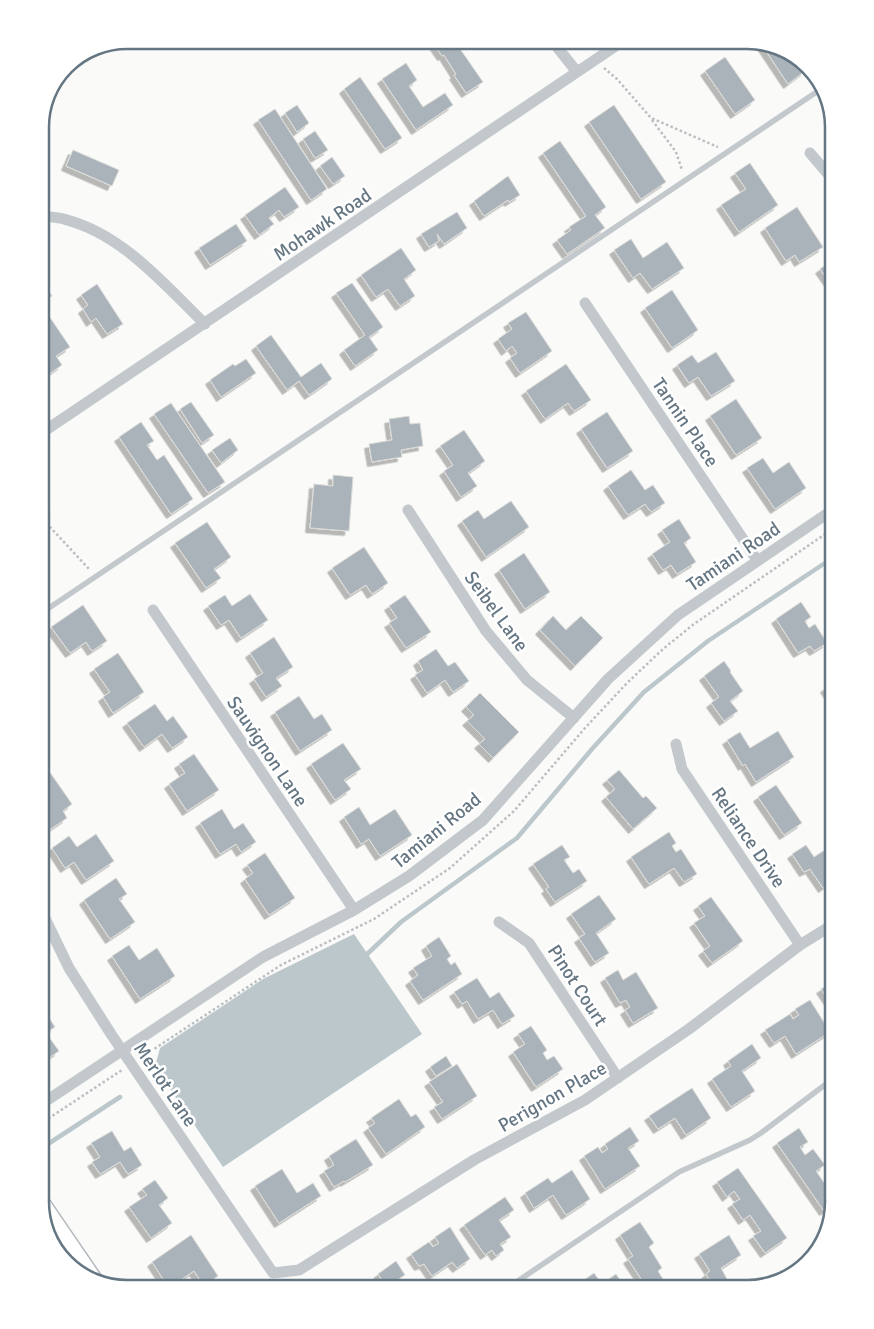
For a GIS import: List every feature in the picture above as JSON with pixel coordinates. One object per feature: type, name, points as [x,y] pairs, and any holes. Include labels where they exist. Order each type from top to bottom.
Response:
[{"type":"street","points":[[559,49],[577,72]]},
{"type":"street","name":"Mohawk Road","points":[[49,428],[612,49]]},
{"type":"street","points":[[810,153],[825,170]]},
{"type":"street","points":[[49,217],[67,219],[107,237],[147,267],[205,324]]},
{"type":"street","name":"Tannin Place","points":[[585,303],[757,560]]},
{"type":"street","name":"Seibel Lane","points":[[408,510],[486,631],[528,680],[574,718]]},
{"type":"street","name":"Tamiani Road","points":[[49,1099],[263,957],[354,910],[409,876],[483,820],[608,679],[678,615],[825,515]]},
{"type":"street","name":"Sauvignon Lane","points":[[153,610],[354,910]]},
{"type":"street","name":"Reliance Drive","points":[[676,744],[682,769],[800,945]]},
{"type":"street","name":"Pinot Court","points":[[499,922],[529,943],[618,1078]]},
{"type":"street","name":"Merlot Lane","points":[[49,927],[69,968],[122,1051],[273,1273]]},
{"type":"street","name":"Perignon Place","points":[[273,1273],[299,1270],[474,1160],[585,1100],[689,1029],[800,945],[825,930]]},
{"type":"street","points":[[49,1215],[86,1269]]},
{"type":"lane","points":[[49,608],[817,92]]},
{"type":"lane","points":[[519,1280],[679,1172],[756,1137],[825,1085]]},
{"type":"path","points":[[595,60],[617,79],[651,118],[676,152],[682,170],[678,186]]},
{"type":"path","points":[[651,118],[729,152]]},
{"type":"path","points":[[49,525],[84,565],[98,576]]},
{"type":"shaded area","points":[[354,934],[422,1034],[223,1167],[155,1067],[160,1048],[263,979]]},
{"type":"building","points":[[437,49],[460,49],[483,82],[466,93],[444,55],[442,56]]},
{"type":"building","points":[[766,51],[786,59],[804,72],[788,84]]},
{"type":"building","points":[[725,57],[755,100],[735,114],[705,71]]},
{"type":"building","points":[[406,63],[417,80],[409,86],[423,107],[445,93],[453,105],[416,130],[382,79]]},
{"type":"building","points":[[360,77],[402,138],[385,149],[344,89]]},
{"type":"building","points":[[297,105],[309,123],[297,132],[285,113]]},
{"type":"building","points":[[614,105],[666,182],[641,199],[589,122]]},
{"type":"building","points":[[275,109],[327,189],[311,200],[258,120]]},
{"type":"building","points":[[315,131],[328,150],[315,158],[303,139]]},
{"type":"building","points":[[560,141],[606,207],[595,215],[605,228],[567,254],[557,240],[571,230],[569,227],[586,216],[543,153]]},
{"type":"building","points":[[73,150],[119,170],[112,186],[66,166]]},
{"type":"building","points":[[332,157],[345,176],[333,184],[320,166]]},
{"type":"building","points":[[750,163],[778,205],[739,232],[721,205],[746,189],[735,173]]},
{"type":"building","points":[[508,176],[520,195],[509,202],[508,200],[484,216],[474,201]]},
{"type":"building","points":[[285,187],[299,207],[284,217],[279,210],[269,218],[274,224],[259,235],[245,215]]},
{"type":"building","points":[[797,207],[823,247],[799,262],[795,255],[786,261],[765,228]]},
{"type":"building","points":[[457,212],[467,228],[444,244],[437,234],[439,241],[429,247],[421,234]]},
{"type":"building","points":[[236,224],[247,241],[210,265],[199,248]]},
{"type":"building","points":[[631,239],[643,258],[667,242],[684,268],[652,289],[640,273],[633,278],[614,250]]},
{"type":"building","points":[[401,248],[416,270],[404,279],[415,296],[400,306],[388,289],[376,297],[361,275]]},
{"type":"building","points":[[825,265],[825,276],[820,269]]},
{"type":"building","points":[[352,283],[383,327],[369,337],[378,350],[355,366],[344,350],[365,335],[336,293]]},
{"type":"building","points":[[97,284],[123,324],[107,334],[96,318],[91,322],[83,309],[88,305],[81,295]]},
{"type":"building","points":[[672,290],[698,330],[672,348],[645,308]]},
{"type":"building","points":[[526,312],[552,351],[520,373],[510,358],[517,353],[512,346],[506,351],[498,339],[512,329],[508,323]]},
{"type":"building","points":[[49,316],[70,347],[56,356],[62,365],[49,374]]},
{"type":"building","points":[[271,335],[301,377],[321,363],[332,379],[309,395],[299,381],[287,390],[256,346]]},
{"type":"building","points":[[716,352],[735,381],[711,396],[698,377],[689,383],[677,365],[692,355],[698,363]]},
{"type":"building","points":[[246,359],[256,373],[221,397],[210,380],[233,364],[235,366]]},
{"type":"building","points":[[566,364],[591,400],[574,411],[568,403],[545,419],[526,391]]},
{"type":"building","points":[[736,399],[762,438],[736,455],[710,416]]},
{"type":"building","points":[[191,402],[214,435],[202,443],[180,409]]},
{"type":"building","points":[[171,403],[225,482],[208,493],[154,414]]},
{"type":"building","points":[[607,412],[633,451],[607,468],[581,429]]},
{"type":"building","points":[[409,416],[410,424],[420,423],[423,446],[401,450],[402,457],[372,462],[369,444],[392,440],[389,419]]},
{"type":"building","points":[[141,422],[154,441],[147,445],[157,460],[164,455],[193,499],[171,514],[119,437]]},
{"type":"building","points":[[464,430],[485,461],[468,473],[477,486],[461,497],[444,471],[453,465],[440,446]]},
{"type":"building","points":[[230,438],[238,450],[221,463],[212,450]]},
{"type":"building","points":[[763,458],[773,473],[789,462],[806,488],[775,509],[747,468]]},
{"type":"building","points":[[631,470],[645,490],[653,485],[665,503],[651,512],[645,504],[628,515],[608,486]]},
{"type":"building","points":[[333,475],[353,477],[349,531],[310,528],[314,484],[333,486]]},
{"type":"building","points":[[511,501],[529,527],[486,557],[462,521],[478,510],[484,519]]},
{"type":"building","points":[[679,519],[691,538],[684,543],[696,562],[677,574],[671,565],[663,570],[652,554],[670,542],[662,530]]},
{"type":"building","points":[[207,522],[231,557],[214,569],[221,578],[206,588],[175,543]]},
{"type":"building","points":[[364,547],[388,583],[372,594],[366,585],[350,595],[332,568]]},
{"type":"building","points":[[524,553],[550,592],[525,609],[499,570]]},
{"type":"building","points":[[250,594],[268,620],[241,638],[229,620],[221,625],[208,606],[225,595],[232,606]]},
{"type":"building","points":[[405,595],[431,632],[406,648],[389,623],[397,618],[389,606]]},
{"type":"building","points":[[801,602],[811,617],[805,621],[809,628],[815,624],[825,640],[825,644],[814,651],[810,646],[798,653],[776,619]]},
{"type":"building","points":[[83,605],[107,641],[92,651],[86,642],[70,653],[51,627]]},
{"type":"building","points":[[553,616],[566,630],[581,616],[603,638],[575,666],[540,630]]},
{"type":"building","points":[[274,637],[293,667],[276,678],[282,686],[266,697],[254,679],[263,673],[250,653]]},
{"type":"building","points":[[436,649],[448,666],[455,662],[469,681],[453,692],[445,680],[427,693],[415,675],[423,670],[418,661]]},
{"type":"building","points":[[118,653],[144,692],[113,713],[103,697],[110,692],[94,669]]},
{"type":"building","points":[[724,661],[743,691],[730,701],[738,711],[724,721],[711,703],[719,697],[704,676]]},
{"type":"building","points":[[480,693],[519,732],[493,758],[479,744],[485,739],[467,721],[474,715],[466,707]]},
{"type":"building","points":[[299,696],[314,719],[322,714],[332,730],[300,751],[275,712]]},
{"type":"building","points":[[155,704],[167,721],[173,716],[188,737],[172,748],[162,734],[144,747],[127,723]]},
{"type":"building","points":[[778,731],[794,757],[756,782],[745,764],[743,766],[727,740],[740,732],[750,748]]},
{"type":"building","points":[[343,743],[361,769],[344,780],[351,789],[335,800],[311,764]]},
{"type":"building","points":[[194,754],[219,790],[187,811],[169,784],[185,773],[179,764]]},
{"type":"building","points":[[619,770],[643,798],[646,796],[657,808],[633,829],[606,797],[615,789],[607,780]]},
{"type":"building","points":[[49,771],[72,804],[63,811],[67,818],[49,830]]},
{"type":"building","points":[[776,785],[802,823],[784,835],[758,797]]},
{"type":"building","points":[[359,807],[370,825],[395,809],[412,835],[380,856],[369,839],[361,844],[344,817]]},
{"type":"building","points":[[222,809],[234,829],[243,823],[256,842],[241,852],[236,844],[220,854],[200,823]]},
{"type":"building","points":[[669,832],[676,843],[672,846],[676,852],[681,849],[697,874],[684,882],[674,868],[649,884],[631,857]]},
{"type":"building","points":[[96,834],[114,861],[86,880],[74,862],[65,868],[52,848],[69,836],[77,847]]},
{"type":"building","points":[[562,845],[570,857],[564,860],[573,873],[579,869],[587,881],[555,902],[546,889],[549,887],[533,864]]},
{"type":"building","points":[[806,845],[814,857],[825,850],[825,887],[823,888],[810,869],[804,872],[792,854]]},
{"type":"building","points":[[265,853],[295,898],[269,915],[245,879],[253,873],[247,865]]},
{"type":"building","points":[[116,878],[127,894],[119,899],[135,922],[110,939],[84,900]]},
{"type":"building","points":[[599,895],[616,919],[596,933],[609,953],[595,962],[579,938],[585,934],[571,914]]},
{"type":"building","points":[[711,897],[743,941],[712,963],[703,951],[710,946],[694,923],[705,916],[698,906]]},
{"type":"building","points":[[439,937],[451,956],[447,959],[451,965],[455,962],[462,974],[423,1000],[410,981],[418,975],[413,968],[432,956],[426,946]]},
{"type":"building","points":[[129,945],[139,960],[157,948],[175,976],[140,999],[112,956]]},
{"type":"building","points":[[618,970],[623,980],[636,972],[658,1008],[633,1023],[625,1010],[630,1007],[626,1000],[620,1003],[605,978]]},
{"type":"building","points":[[477,978],[490,998],[499,992],[515,1016],[502,1024],[493,1010],[478,1019],[467,1001],[462,1004],[454,992]]},
{"type":"building","points":[[825,987],[825,995],[821,989]]},
{"type":"building","points":[[810,1000],[825,1024],[825,1035],[796,1054],[785,1036],[774,1043],[765,1030],[790,1014],[793,1019],[799,1015],[795,1009]]},
{"type":"building","points":[[49,1018],[55,1027],[49,1031]]},
{"type":"building","points":[[531,1026],[547,1050],[543,1053],[547,1060],[554,1056],[563,1069],[536,1087],[513,1052],[525,1044],[518,1034]]},
{"type":"building","points":[[49,1037],[59,1051],[49,1058]]},
{"type":"building","points":[[752,1044],[761,1058],[742,1071],[755,1091],[731,1107],[712,1079],[731,1066],[728,1061]]},
{"type":"building","points":[[446,1056],[452,1066],[436,1076],[430,1067]]},
{"type":"building","points":[[457,1064],[477,1096],[442,1119],[434,1107],[443,1102],[429,1082]]},
{"type":"building","points":[[692,1088],[711,1118],[686,1135],[675,1118],[658,1129],[649,1116]]},
{"type":"building","points":[[399,1099],[411,1117],[416,1114],[425,1127],[386,1154],[368,1128],[375,1123],[371,1118]]},
{"type":"building","points":[[630,1127],[639,1141],[628,1148],[640,1166],[605,1189],[584,1156],[598,1147],[602,1153],[608,1149],[605,1144]]},
{"type":"building","points":[[799,1128],[808,1142],[800,1147],[805,1155],[813,1149],[825,1165],[816,1171],[825,1184],[825,1210],[824,1211],[777,1143]]},
{"type":"building","points":[[112,1131],[124,1151],[131,1147],[142,1165],[128,1174],[120,1162],[100,1174],[92,1162],[100,1157],[91,1143]]},
{"type":"building","points":[[356,1139],[373,1165],[334,1187],[324,1171],[334,1165],[329,1156]]},
{"type":"building","points":[[738,1168],[787,1238],[765,1253],[753,1236],[761,1231],[750,1215],[743,1220],[732,1204],[740,1199],[734,1191],[727,1197],[717,1182]]},
{"type":"building","points":[[282,1169],[297,1193],[313,1183],[321,1196],[279,1223],[255,1186]]},
{"type":"building","points":[[572,1170],[590,1199],[566,1215],[553,1195],[534,1208],[525,1193],[548,1178],[552,1183]]},
{"type":"building","points":[[155,1180],[168,1198],[159,1205],[172,1223],[151,1238],[129,1207],[147,1195],[142,1189]]},
{"type":"building","points":[[505,1197],[514,1210],[499,1220],[511,1237],[500,1244],[504,1250],[496,1256],[492,1250],[485,1255],[464,1225]]},
{"type":"building","points":[[640,1222],[654,1243],[649,1247],[662,1268],[658,1271],[664,1280],[642,1280],[628,1259],[633,1256],[620,1235]]},
{"type":"building","points":[[450,1227],[470,1259],[457,1268],[452,1262],[432,1276],[424,1264],[419,1266],[411,1254],[429,1242],[433,1247],[439,1243],[435,1237]]},
{"type":"building","points":[[191,1235],[218,1276],[212,1280],[200,1280],[194,1271],[181,1280],[164,1280],[152,1262]]},
{"type":"building","points":[[729,1235],[741,1255],[721,1268],[727,1279],[710,1280],[706,1274],[710,1271],[699,1254]]},
{"type":"building","points":[[396,1261],[405,1275],[397,1280],[382,1280],[378,1274]]},
{"type":"building","points":[[594,1273],[599,1280],[584,1280]]},
{"type":"building","points":[[616,1274],[620,1280],[608,1280]]},
{"type":"waterway","points":[[363,958],[401,922],[517,838],[592,749],[644,692],[708,641],[825,563]]},
{"type":"waterway","points":[[49,1143],[120,1097]]}]
